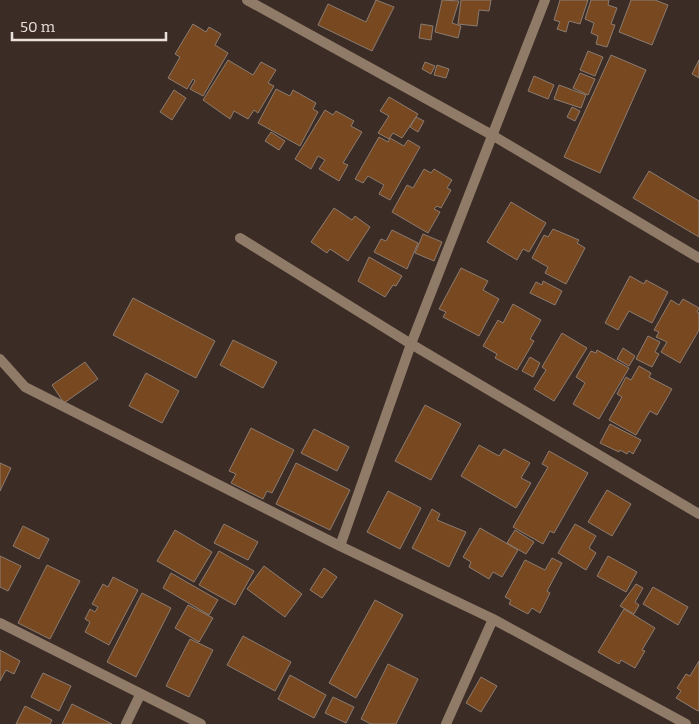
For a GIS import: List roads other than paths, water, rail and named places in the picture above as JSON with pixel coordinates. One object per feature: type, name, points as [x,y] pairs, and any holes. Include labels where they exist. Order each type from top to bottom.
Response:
[{"type":"street","points":[[247,0],[492,135],[699,258]]},
{"type":"street","points":[[340,546],[410,344],[545,0]]},
{"type":"street","points":[[240,238],[410,344],[699,514]]},
{"type":"street","points":[[0,359],[25,387],[340,546],[493,619],[686,724]]},
{"type":"street","points":[[446,724],[493,619]]},
{"type":"street","points":[[0,623],[201,724]]},
{"type":"street","points":[[126,724],[140,695]]}]
